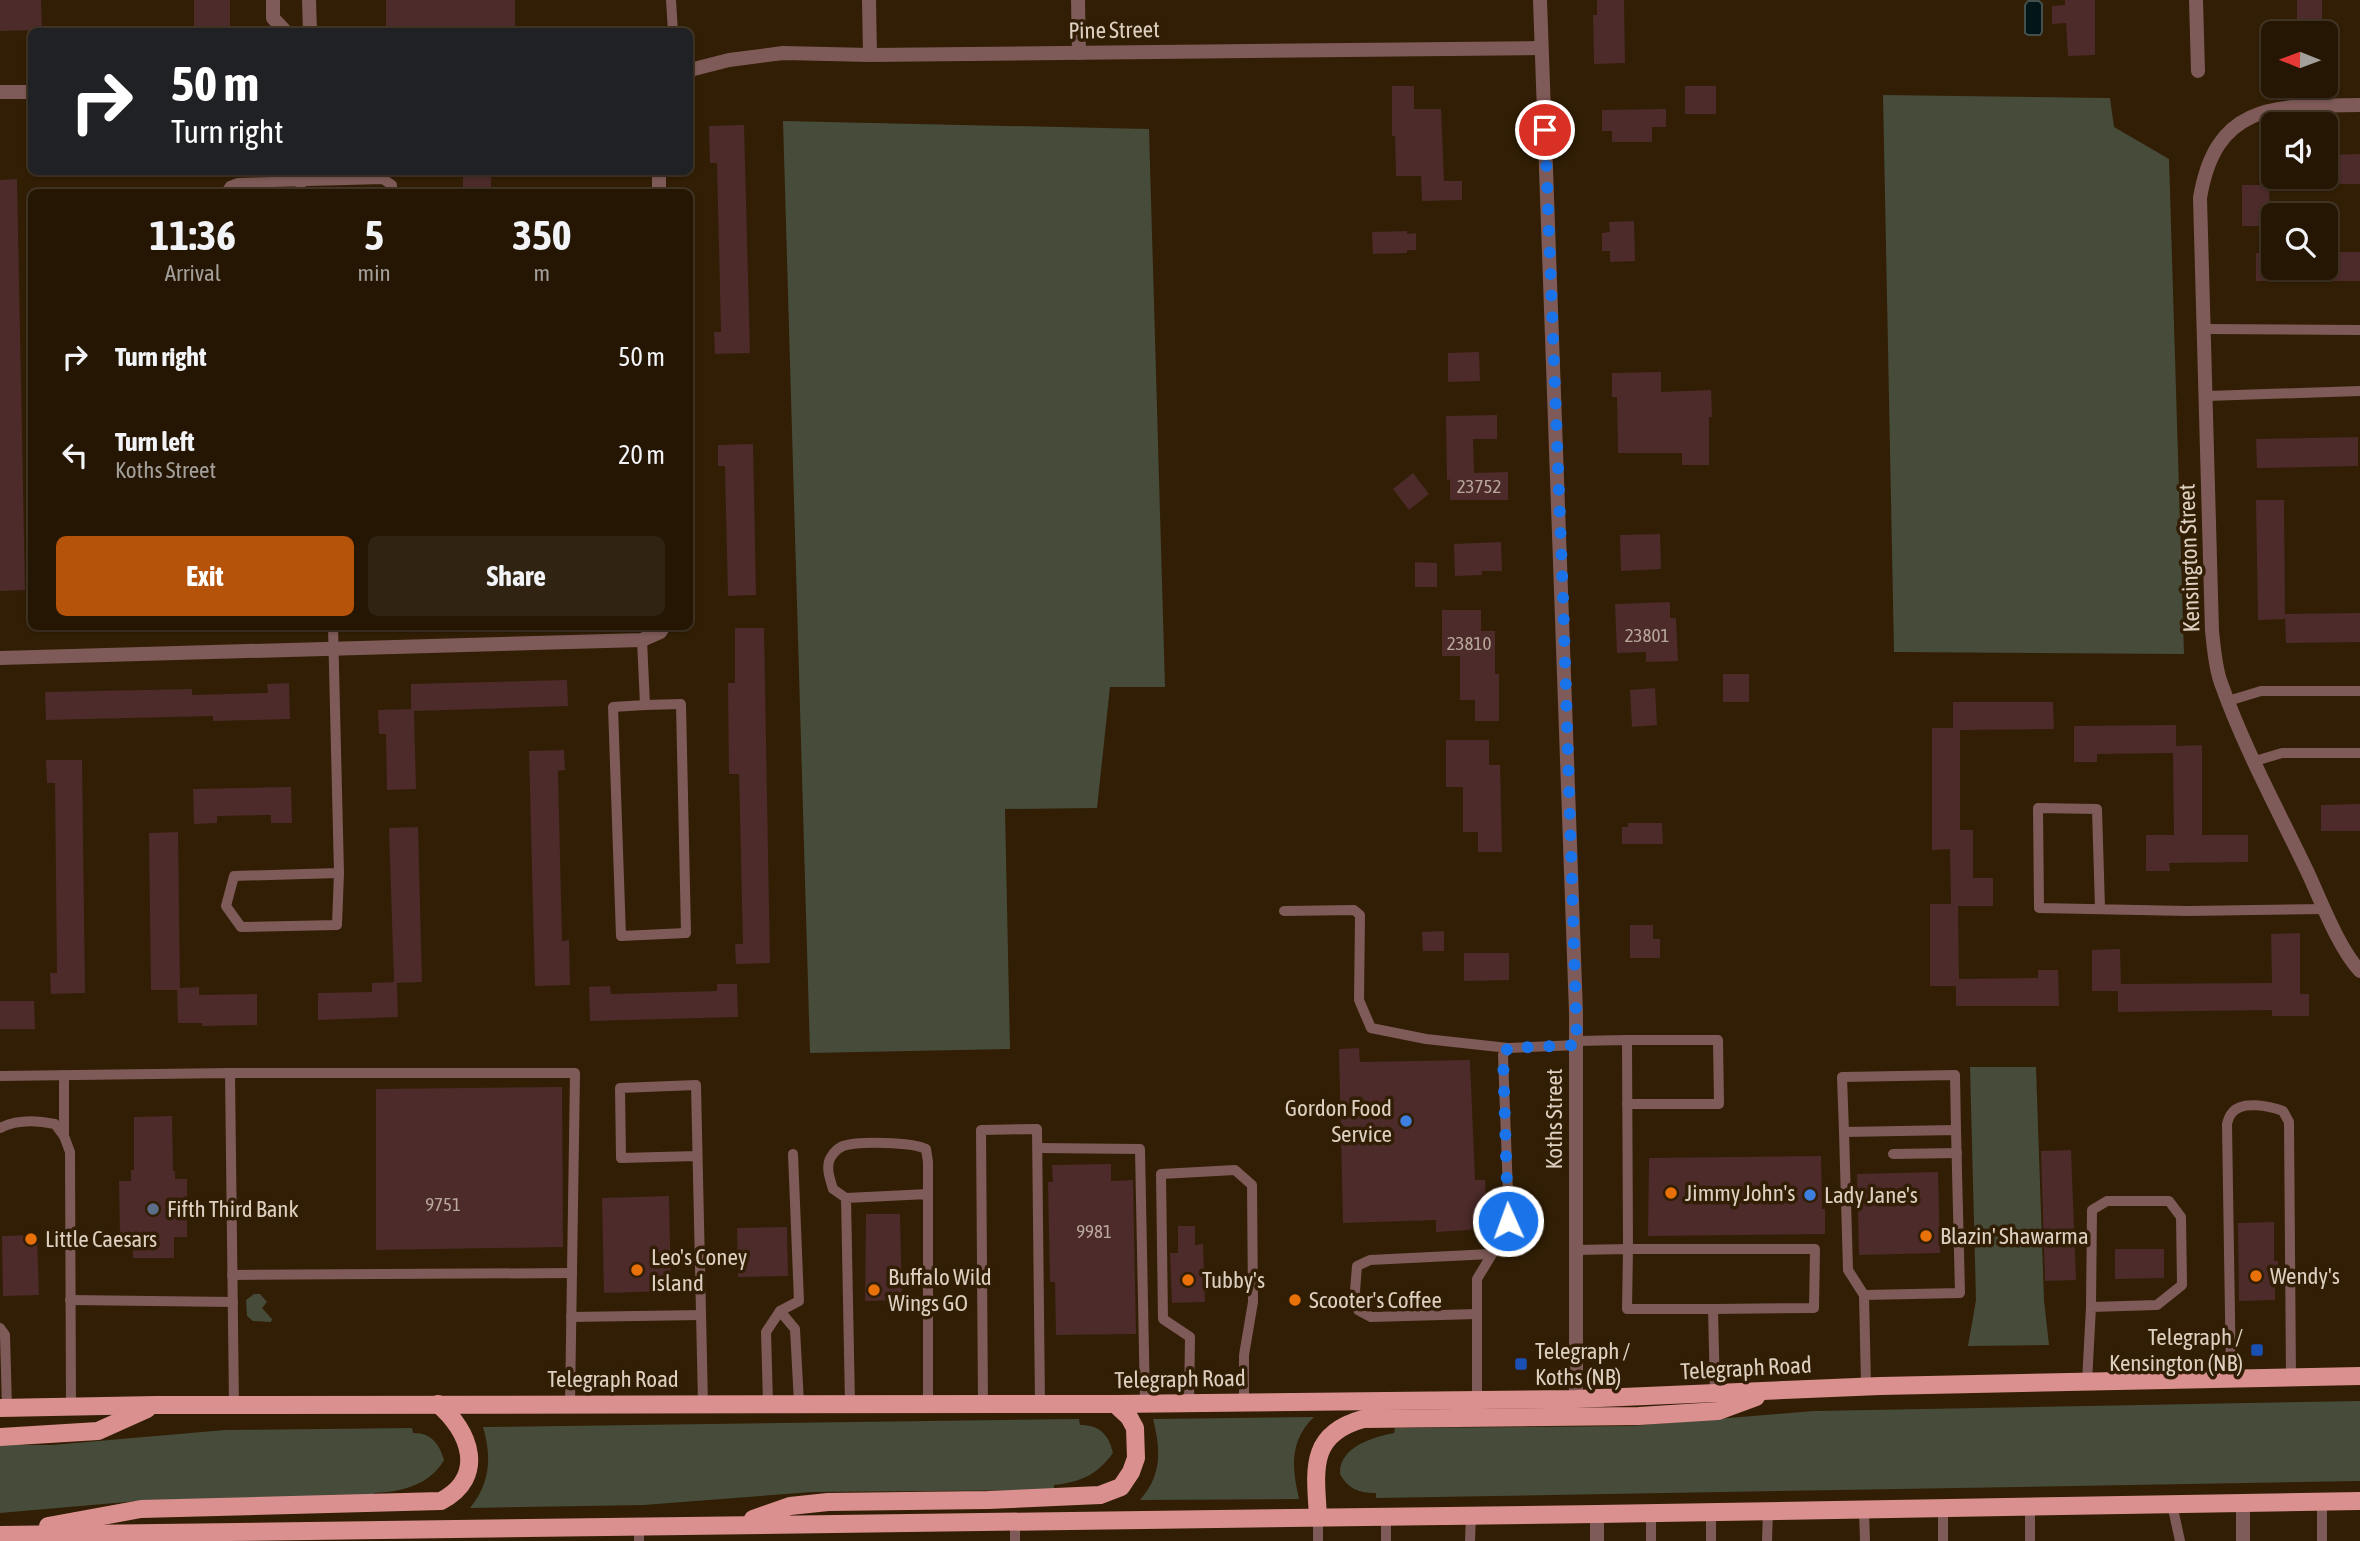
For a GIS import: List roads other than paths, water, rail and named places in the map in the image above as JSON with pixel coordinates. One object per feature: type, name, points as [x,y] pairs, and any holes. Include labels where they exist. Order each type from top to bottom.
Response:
[{"type":"main road","name":"Telegraph Road","points":[[3,1408],[438,1404],[1145,1404],[1576,1399],[1866,1386],[2360,1376]]},
{"type":"main road","points":[[1318,1516],[1316,1465],[1320,1449],[1339,1427],[1363,1419],[1639,1416],[1705,1412],[1718,1411],[1773,1391]]},
{"type":"main road","points":[[0,1534],[141,1509],[442,1501],[450,1497],[462,1483],[467,1474],[469,1455],[460,1427],[438,1404]]},
{"type":"main road","points":[[736,1524],[790,1506],[828,1502],[988,1500],[1100,1495],[1121,1487],[1136,1458],[1135,1428],[1129,1417],[1115,1404]]},
{"type":"main road","points":[[0,1437],[98,1431],[156,1405]]},
{"type":"main road","points":[[0,1534],[338,1536],[639,1533],[736,1524],[1597,1514],[2360,1501]]},
{"type":"street","points":[[273,0],[273,18],[282,28]]},
{"type":"street","points":[[309,0],[310,28]]},
{"type":"street","points":[[869,0],[870,55]]},
{"type":"street","points":[[1078,0],[1079,53]]},
{"type":"street","name":"Koths Street","points":[[1541,0],[1577,1043],[1576,1399]]},
{"type":"street","points":[[2196,0],[2198,71]]},
{"type":"street","name":"Pine Street","points":[[693,69],[729,60],[783,53],[870,55],[1541,48]]},
{"type":"street","points":[[0,92],[28,92]]},
{"type":"street","name":"Kensington Street","points":[[2360,105],[2276,109],[2247,117],[2231,130],[2215,149],[2204,173],[2200,198],[2212,631],[2218,670],[2228,701],[2255,761],[2347,954],[2360,971]]},
{"type":"street","points":[[0,658],[642,640],[661,630]]},
{"type":"street","points":[[2243,1503],[2244,1541]]},
{"type":"street","points":[[1597,1514],[1597,1541]]},
{"type":"lane","points":[[671,0],[673,28]]},
{"type":"lane","points":[[228,189],[238,183],[383,179],[391,185],[392,189]]},
{"type":"lane","points":[[2205,328],[2360,330]]},
{"type":"lane","points":[[2207,396],[2360,391]]},
{"type":"lane","points":[[333,630],[340,873],[337,925],[241,927],[226,906],[234,876],[340,873]]},
{"type":"lane","points":[[642,640],[645,705]]},
{"type":"lane","points":[[2228,701],[2262,691],[2360,691]]},
{"type":"lane","points":[[681,704],[686,933],[621,936],[614,707],[645,705],[681,704]]},
{"type":"lane","points":[[2255,761],[2282,753],[2360,752]]},
{"type":"lane","points":[[2100,908],[2097,809],[2038,808],[2039,908],[2188,911],[2325,909]]},
{"type":"lane","points":[[1284,911],[1354,910],[1360,915],[1359,1000],[1371,1028],[1508,1048],[1627,1040],[1718,1040],[1718,1104],[1627,1104]]},
{"type":"lane","points":[[1577,1250],[1628,1249],[1815,1249],[1814,1308],[1627,1309],[1628,1249],[1627,1040]]},
{"type":"lane","points":[[1477,1400],[1477,1279],[1500,1241],[1508,1221],[1503,1055],[1508,1048]]},
{"type":"lane","points":[[230,1073],[234,1406]]},
{"type":"lane","points":[[0,1076],[575,1073],[570,1404]]},
{"type":"lane","points":[[64,1075],[64,1136]]},
{"type":"lane","points":[[1864,1295],[1960,1293],[1955,1075],[1842,1077],[1848,1270],[1864,1295],[1866,1386]]},
{"type":"lane","points":[[697,1156],[621,1158],[620,1087],[696,1084],[704,1404]]},
{"type":"lane","points":[[2231,1379],[2227,1124],[2232,1112],[2241,1106],[2283,1111],[2289,1122],[2291,1378]]},
{"type":"lane","points":[[0,1128],[10,1123],[38,1121],[55,1124],[64,1136],[70,1152],[71,1407]]},
{"type":"lane","points":[[983,1404],[981,1130],[1037,1129],[1040,1404]]},
{"type":"lane","points":[[1844,1132],[1956,1130]]},
{"type":"lane","points":[[928,1404],[929,1194],[926,1149],[918,1145],[899,1144],[846,1145],[830,1157],[828,1173],[832,1189],[846,1198],[929,1194]]},
{"type":"lane","points":[[1038,1149],[1140,1149],[1145,1404]]},
{"type":"lane","points":[[1894,1154],[1957,1153]]},
{"type":"lane","points":[[768,1403],[766,1332],[780,1311],[799,1301],[793,1154]]},
{"type":"lane","points":[[1189,1403],[1190,1336],[1163,1319],[1161,1174],[1235,1170],[1252,1185],[1253,1302],[1244,1355],[1244,1403]]},
{"type":"lane","points":[[846,1198],[850,1404]]},
{"type":"lane","points":[[2087,1382],[2092,1210],[2107,1201],[2169,1201],[2181,1217],[2182,1285],[2157,1305],[2091,1307]]},
{"type":"lane","points":[[1477,1314],[1371,1317],[1357,1310],[1354,1291],[1357,1266],[1370,1260],[1491,1254]]},
{"type":"lane","points":[[232,1275],[572,1273]]},
{"type":"lane","points":[[70,1300],[233,1302]]},
{"type":"lane","points":[[1713,1309],[1715,1394]]},
{"type":"lane","points":[[780,1311],[795,1329],[799,1403]]},
{"type":"lane","points":[[571,1317],[701,1315]]},
{"type":"lane","points":[[0,1328],[5,1335],[3,1408]]},
{"type":"lane","points":[[2322,1502],[2322,1541]]},
{"type":"lane","points":[[2172,1504],[2180,1541]]},
{"type":"lane","points":[[2030,1507],[2030,1541]]},
{"type":"lane","points":[[1943,1508],[1943,1541]]},
{"type":"lane","points":[[1864,1510],[1865,1541]]},
{"type":"lane","points":[[1767,1541],[1768,1511]]},
{"type":"lane","points":[[1711,1512],[1711,1541]]},
{"type":"lane","points":[[1651,1513],[1651,1541]]},
{"type":"lane","points":[[1386,1515],[1386,1541]]},
{"type":"lane","points":[[1470,1541],[1471,1515]]},
{"type":"lane","points":[[1318,1516],[1318,1541]]},
{"type":"lane","points":[[1015,1520],[1016,1541]]},
{"type":"place","name":"Gordon Food Service","points":[[1406,1121]]},
{"type":"place","name":"Jimmy John's","points":[[1671,1193]]},
{"type":"place","name":"Lady Jane's","points":[[1810,1195]]},
{"type":"place","name":"Fifth Third Bank","points":[[153,1209]]},
{"type":"place","name":"Blazin' Shawarma","points":[[1926,1236]]},
{"type":"place","name":"Little Caesars","points":[[31,1239]]},
{"type":"place","name":"Leo's Coney Island","points":[[637,1270]]},
{"type":"place","name":"Wendy's","points":[[2256,1276]]},
{"type":"place","name":"Tubby's","points":[[1188,1280]]},
{"type":"place","name":"Buffalo Wild Wings GO","points":[[874,1290]]},
{"type":"place","name":"Scooter's Coffee","points":[[1295,1300]]},
{"type":"place","name":"Telegraph / Kensington (NB)","points":[[2257,1350]]},
{"type":"place","name":"Telegraph / Koths (NB)","points":[[1521,1364]]}]
